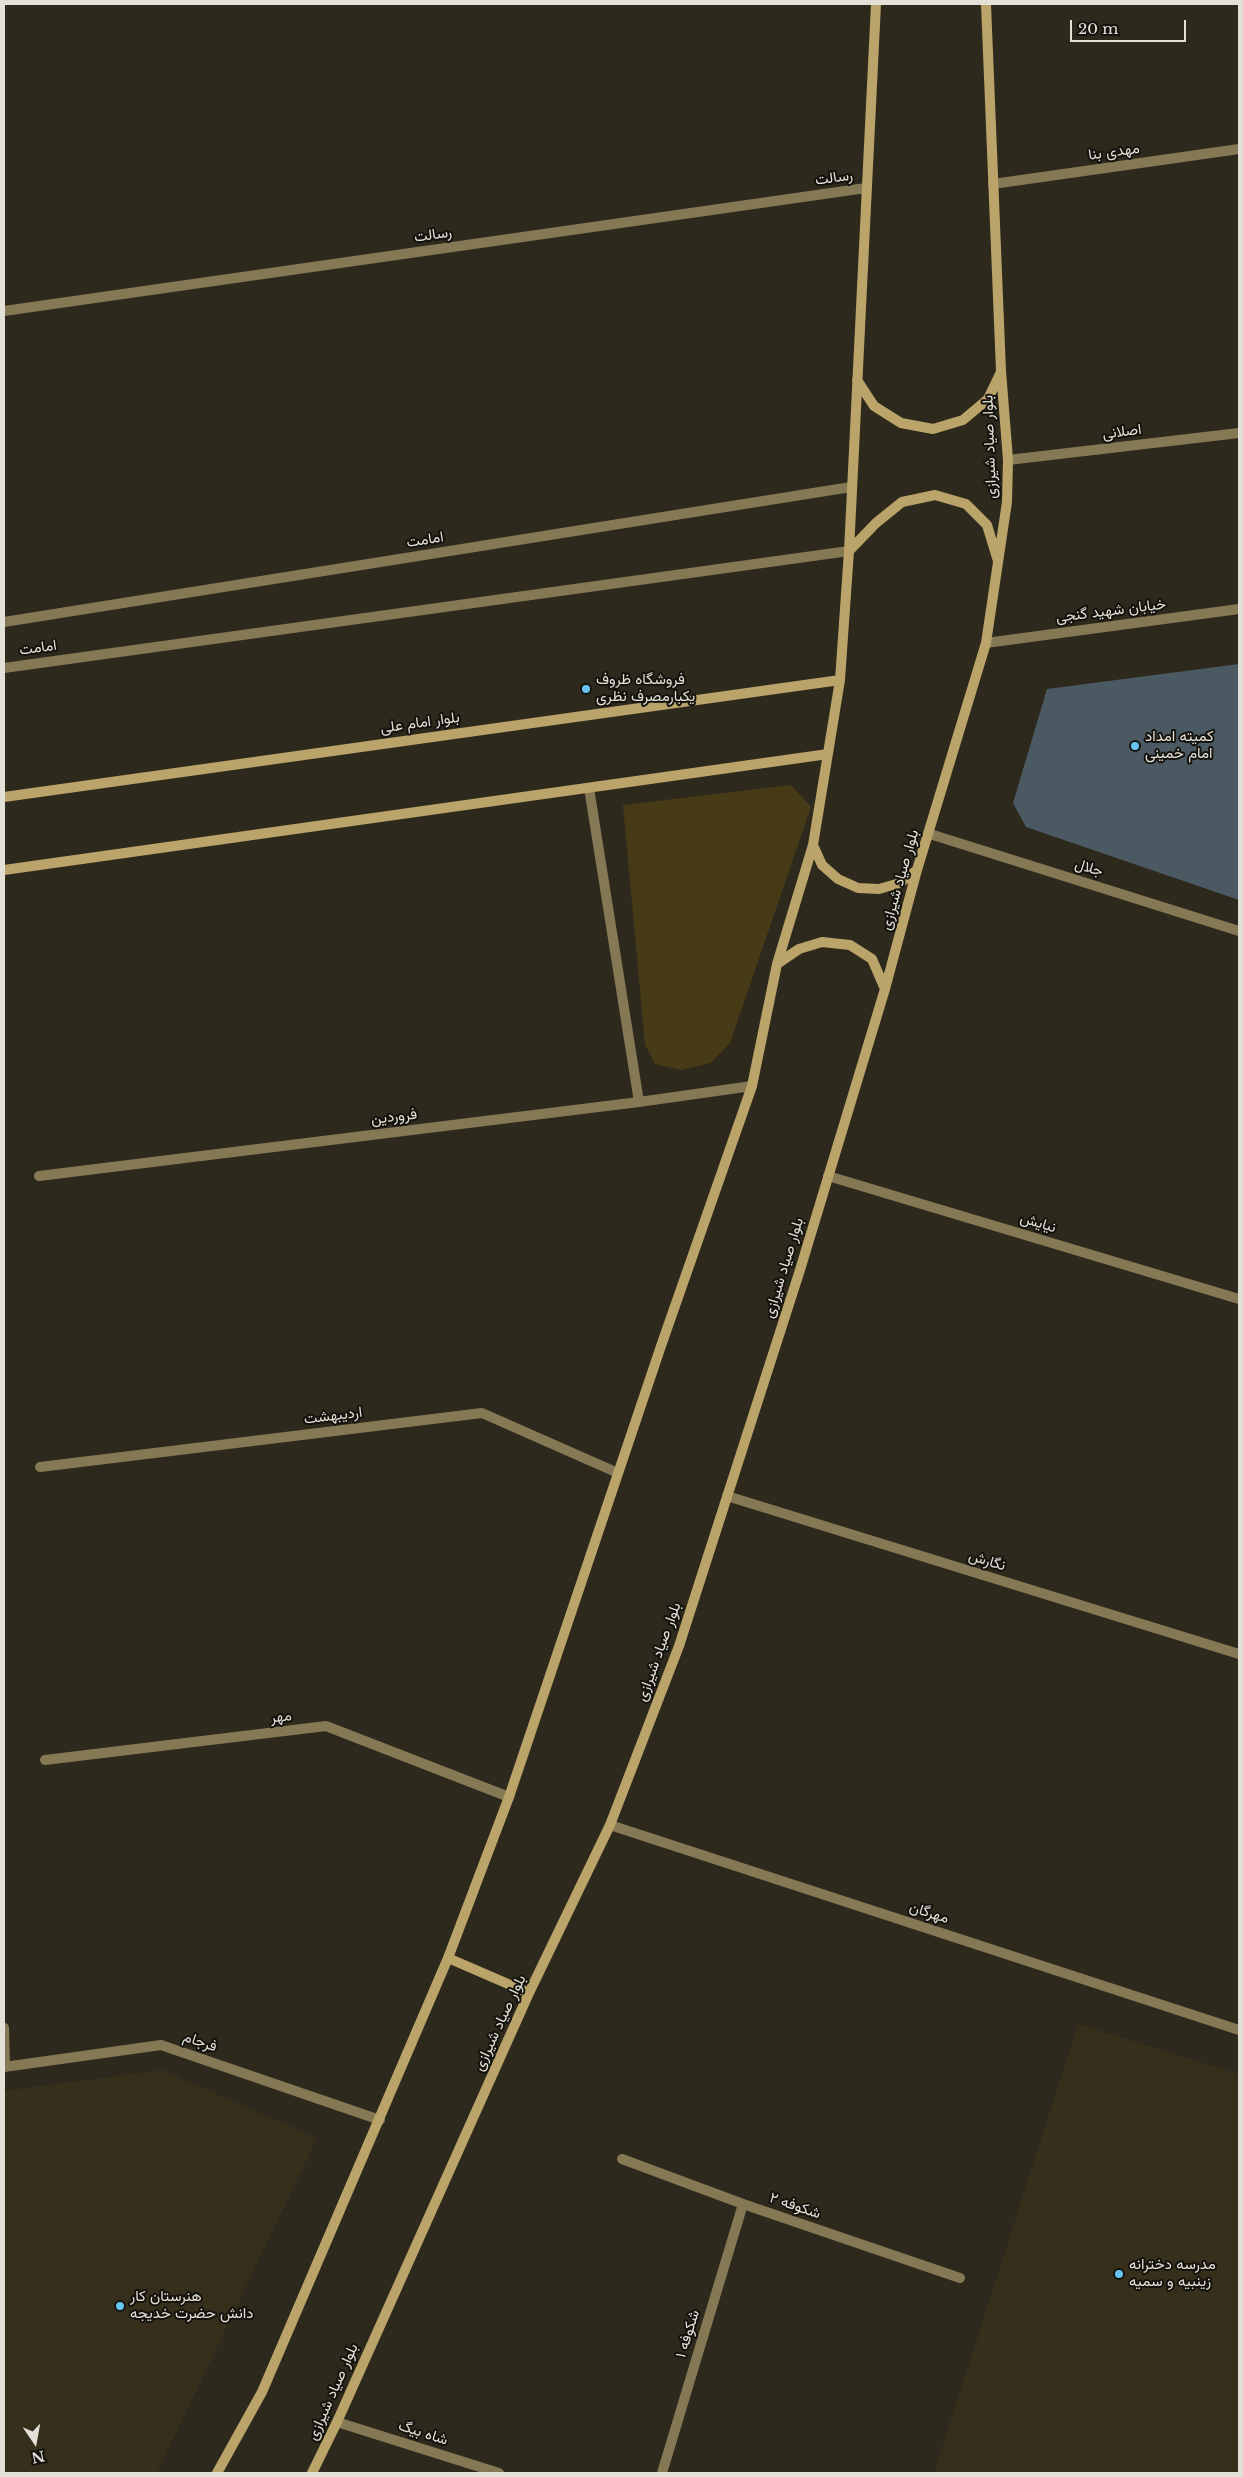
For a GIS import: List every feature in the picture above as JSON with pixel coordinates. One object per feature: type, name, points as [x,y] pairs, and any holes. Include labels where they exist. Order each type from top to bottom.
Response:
[{"type":"street","points":[[217,2473],[262,2392],[448,1958],[509,1797],[618,1473],[752,1086],[776,964],[813,845],[840,680],[850,551],[851,487],[876,4]]},
{"type":"street","name":"بلوار صیاد شیرازی","points":[[312,2473],[337,2422],[529,1994],[610,1825],[679,1646],[800,1270],[885,989],[917,870],[930,834],[986,643],[1007,502],[1008,460],[1001,370],[986,4]]},
{"type":"street","name":"مهدی بنا","points":[[993,184],[1239,149]]},
{"type":"street","name":"رسالت","points":[[4,311],[866,188]]},
{"type":"street","points":[[857,380],[874,406],[894,419],[901,423],[933,428],[963,420],[988,399],[1001,370]]},
{"type":"street","name":"اصلانی","points":[[1008,460],[1239,433]]},
{"type":"street","name":"امامت","points":[[4,622],[851,487]]},
{"type":"street","points":[[850,551],[876,523],[902,502],[935,495],[966,504],[987,525],[999,564]]},
{"type":"street","name":"امامت","points":[[4,668],[850,551]]},
{"type":"street","name":"خیابان شهید گنجی","points":[[986,643],[1239,609]]},
{"type":"street","name":"بلوار امام علی","points":[[4,797],[840,680]]},
{"type":"street","points":[[4,870],[828,754]]},
{"type":"street","points":[[589,788],[639,1102]]},
{"type":"street","name":"جلال","points":[[930,834],[1239,931]]},
{"type":"street","points":[[813,845],[822,865],[838,879],[858,888],[879,889],[900,883],[917,870]]},
{"type":"street","points":[[776,964],[799,949],[822,942],[850,945],[872,958],[885,989]]},
{"type":"street","name":"فروردین","points":[[39,1176],[639,1102],[752,1086]]},
{"type":"street","name":"نیایش","points":[[828,1176],[1239,1299]]},
{"type":"street","name":"اردیبهشت","points":[[40,1467],[482,1413],[618,1473]]},
{"type":"street","name":"نگارش","points":[[727,1496],[1239,1654]]},
{"type":"street","name":"مهر","points":[[46,1760],[326,1726],[509,1797]]},
{"type":"street","name":"مهرگان","points":[[610,1825],[1239,2030]]},
{"type":"street","points":[[448,1958],[529,1994]]},
{"type":"street","points":[[4,2028],[4,2067]]},
{"type":"street","name":"فرجام","points":[[4,2067],[161,2045],[380,2120]]},
{"type":"street","name":"شکوفه ۲","points":[[622,2159],[743,2204],[960,2278]]},
{"type":"street","name":"شکوفه ۱","points":[[662,2473],[743,2204]]},
{"type":"street","name":"شاه بیگ","points":[[337,2422],[499,2473]]},
{"type":"shaded area","points":[[791,785],[811,807],[730,1043],[711,1063],[681,1070],[655,1064],[645,1045],[623,805]]},
{"type":"shaded area","name":"مدرسه دخترانه زینبیه و سمیه","points":[[1078,2024],[1239,2074],[1239,2473],[934,2473]]},
{"type":"shaded area","name":"هنرستان کار دانش حضرت خدیجه","points":[[162,2070],[317,2138],[157,2473],[4,2473],[4,2091]]},
{"type":"building","name":"کمیته امداد امام خمینی","points":[[1239,664],[1239,900],[1026,827],[1013,803],[1047,689]]},
{"type":"place","name":"فروشگاه ظروف یکبارمصرف نظری","points":[[586,689]]},
{"type":"place","name":"کمیته امداد امام خمینی","points":[[1135,746]]},
{"type":"place","name":"مدرسه دخترانه زینبیه و سمیه","points":[[1119,2274]]},
{"type":"place","name":"هنرستان کار دانش حضرت خدیجه","points":[[120,2306]]}]
